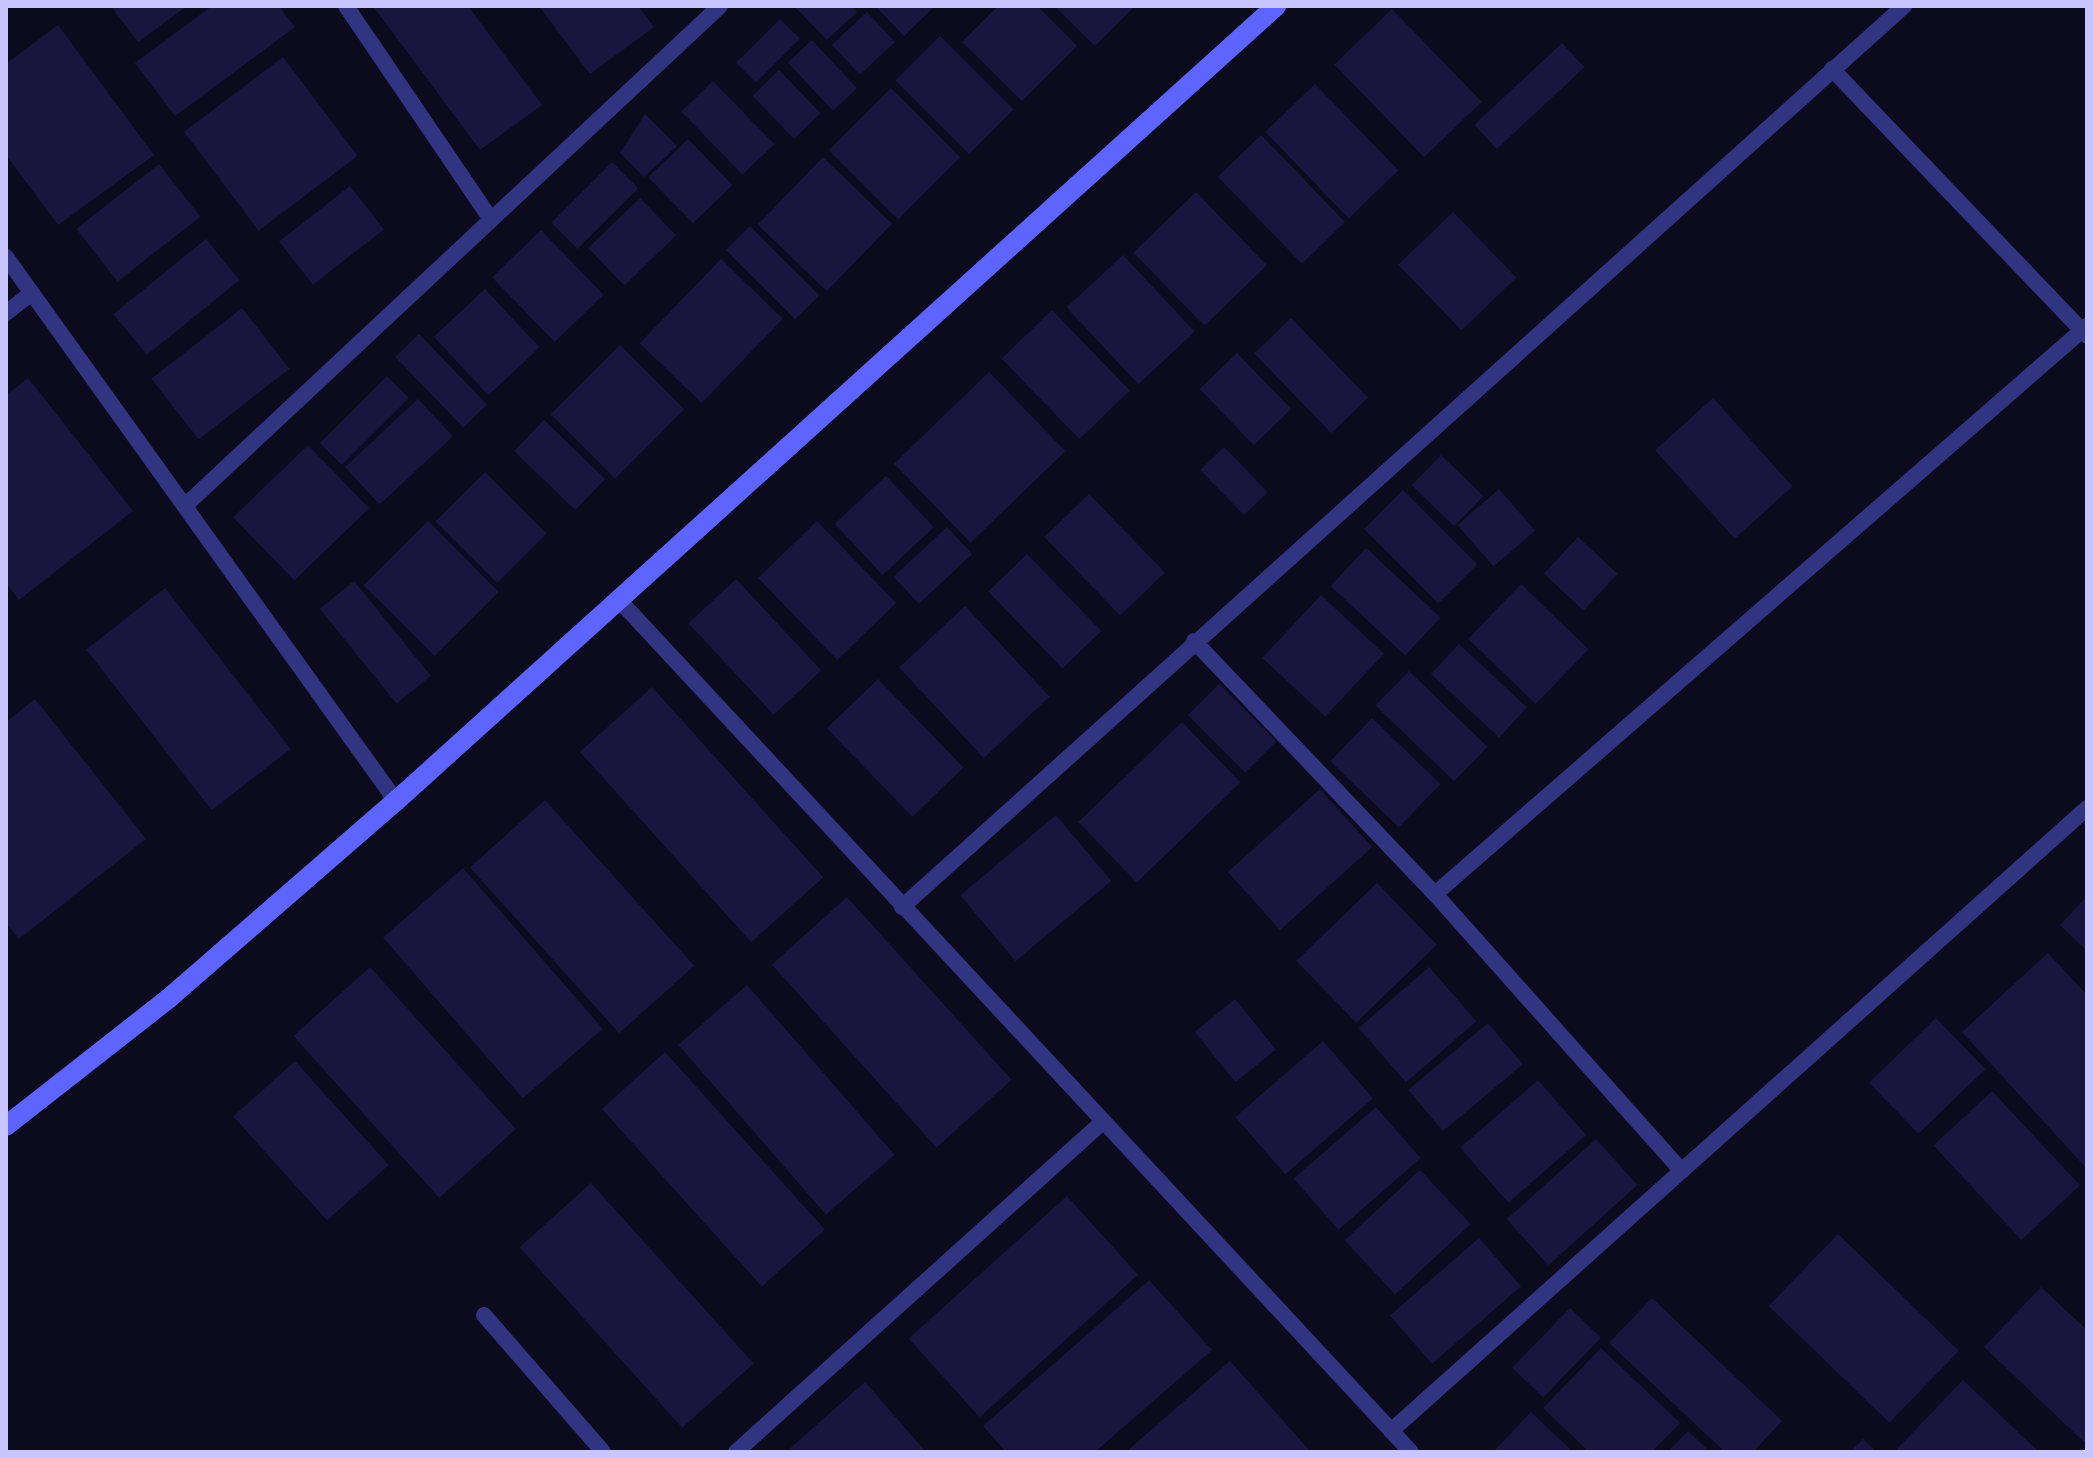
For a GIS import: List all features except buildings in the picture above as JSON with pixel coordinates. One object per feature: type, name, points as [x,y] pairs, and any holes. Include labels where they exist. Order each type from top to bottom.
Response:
[{"type":"street","points":[[6,1126],[168,999],[396,801],[1276,6]]},
{"type":"lane","points":[[346,6],[491,219]]},
{"type":"lane","points":[[188,503],[720,6]]},
{"type":"lane","points":[[902,907],[1194,641],[1904,6]]},
{"type":"lane","points":[[1435,894],[2085,331],[1832,69]]},
{"type":"lane","points":[[6,257],[30,294],[188,503],[396,801]]},
{"type":"lane","points":[[6,313],[30,294]]},
{"type":"lane","points":[[619,600],[1101,1123],[1411,1452]]},
{"type":"lane","points":[[1194,641],[1435,894],[1682,1171]]},
{"type":"lane","points":[[1391,1431],[2087,808]]},
{"type":"lane","points":[[736,1452],[1101,1123]]},
{"type":"lane","points":[[484,1315],[603,1452]]}]
